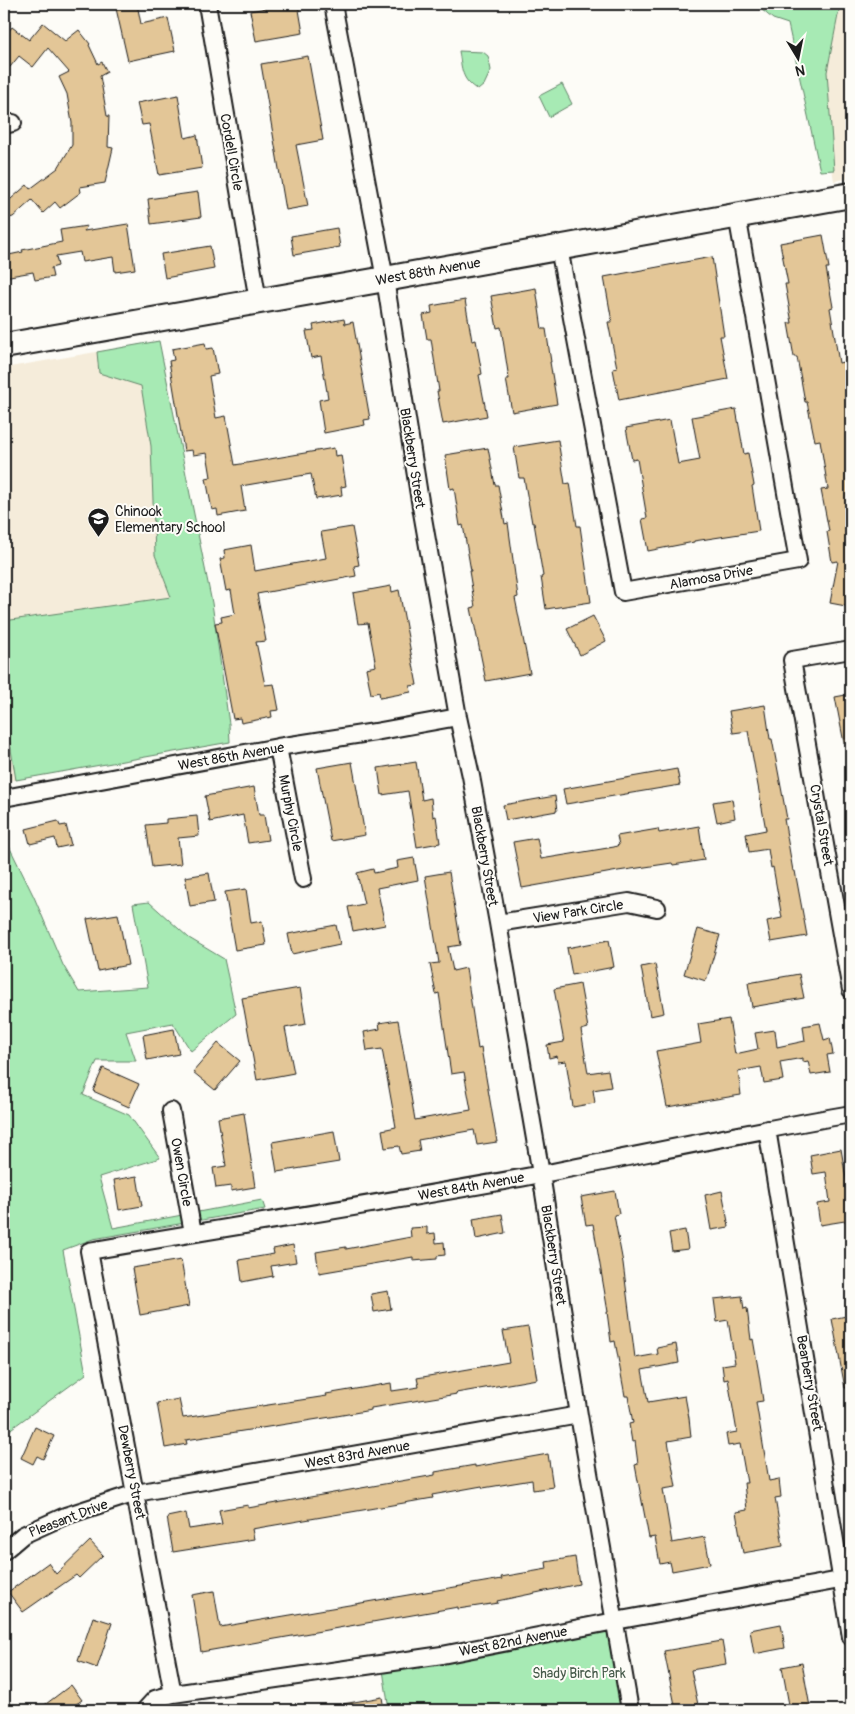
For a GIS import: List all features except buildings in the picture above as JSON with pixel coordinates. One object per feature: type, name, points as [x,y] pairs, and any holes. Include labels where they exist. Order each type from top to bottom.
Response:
[{"type":"street","name":"Cordell Circle","points":[[206,4],[258,301]]},
{"type":"street","name":"Blackberry Street","points":[[333,4],[385,279],[419,495],[458,717],[471,776],[498,923],[541,1174],[579,1415],[630,1710]]},
{"type":"street","name":"West 88th Avenue","points":[[4,346],[559,248],[851,194]]},
{"type":"street","name":"Alamosa Drive","points":[[559,248],[623,592],[798,562],[737,215]]},
{"type":"street","name":"Crystal Street","points":[[851,650],[792,660],[851,990]]},
{"type":"street","name":"West 86th Avenue","points":[[4,798],[278,747],[458,717]]},
{"type":"street","name":"Murphy Circle","points":[[278,747],[303,879]]},
{"type":"street","points":[[4,793],[4,798]]},
{"type":"street","name":"View Park Circle","points":[[498,923],[629,902],[657,908]]},
{"type":"street","name":"Owen Circle","points":[[171,1111],[192,1233]]},
{"type":"street","name":"West 84th Avenue","points":[[89,1251],[374,1204],[541,1174],[851,1114]]},
{"type":"street","name":"Bearberry Street","points":[[767,1129],[847,1579],[851,1637]]},
{"type":"street","name":"Dewberry Street","points":[[89,1251],[173,1694]]},
{"type":"street","name":"West 83rd Avenue","points":[[136,1493],[579,1415]]},
{"type":"street","name":"Pleasant Drive","points":[[4,1551],[24,1535],[65,1516],[136,1493]]},
{"type":"street","name":"West 82nd Avenue","points":[[145,1710],[155,1699],[173,1694],[442,1655],[615,1621],[847,1579]]},
{"type":"shaded area","points":[[837,4],[851,4],[851,178],[834,181],[819,91],[840,10]]},
{"type":"shaded area","name":"Chinook Elementary School","points":[[159,341],[230,742],[4,782],[4,368]]},
{"type":"green space","points":[[755,4],[835,4],[839,10],[827,72],[834,170],[820,171],[788,24],[773,19]]},
{"type":"green space","points":[[459,51],[483,52],[488,56],[491,70],[484,85],[478,90],[465,78]]},
{"type":"green space","points":[[562,84],[572,104],[549,117],[539,96]]},
{"type":"green space","points":[[159,341],[212,603],[230,742],[16,780],[4,707],[4,621],[171,597],[155,555],[151,446],[141,386],[99,373],[97,352]]},
{"type":"green space","points":[[4,836],[34,897],[63,965],[79,992],[148,987],[133,904],[149,902],[189,938],[224,959],[236,1014],[191,1051],[173,1023],[126,1032],[136,1061],[97,1061],[83,1095],[129,1115],[160,1158],[99,1177],[113,1228],[262,1200],[265,1209],[93,1239],[63,1250],[86,1374],[12,1428],[4,1437]]},
{"type":"green space","name":"Shady Birch Park","points":[[610,1631],[624,1710],[389,1710],[383,1670]]},
{"type":"place","name":"Chinook Elementary School","points":[[99,538]]}]
